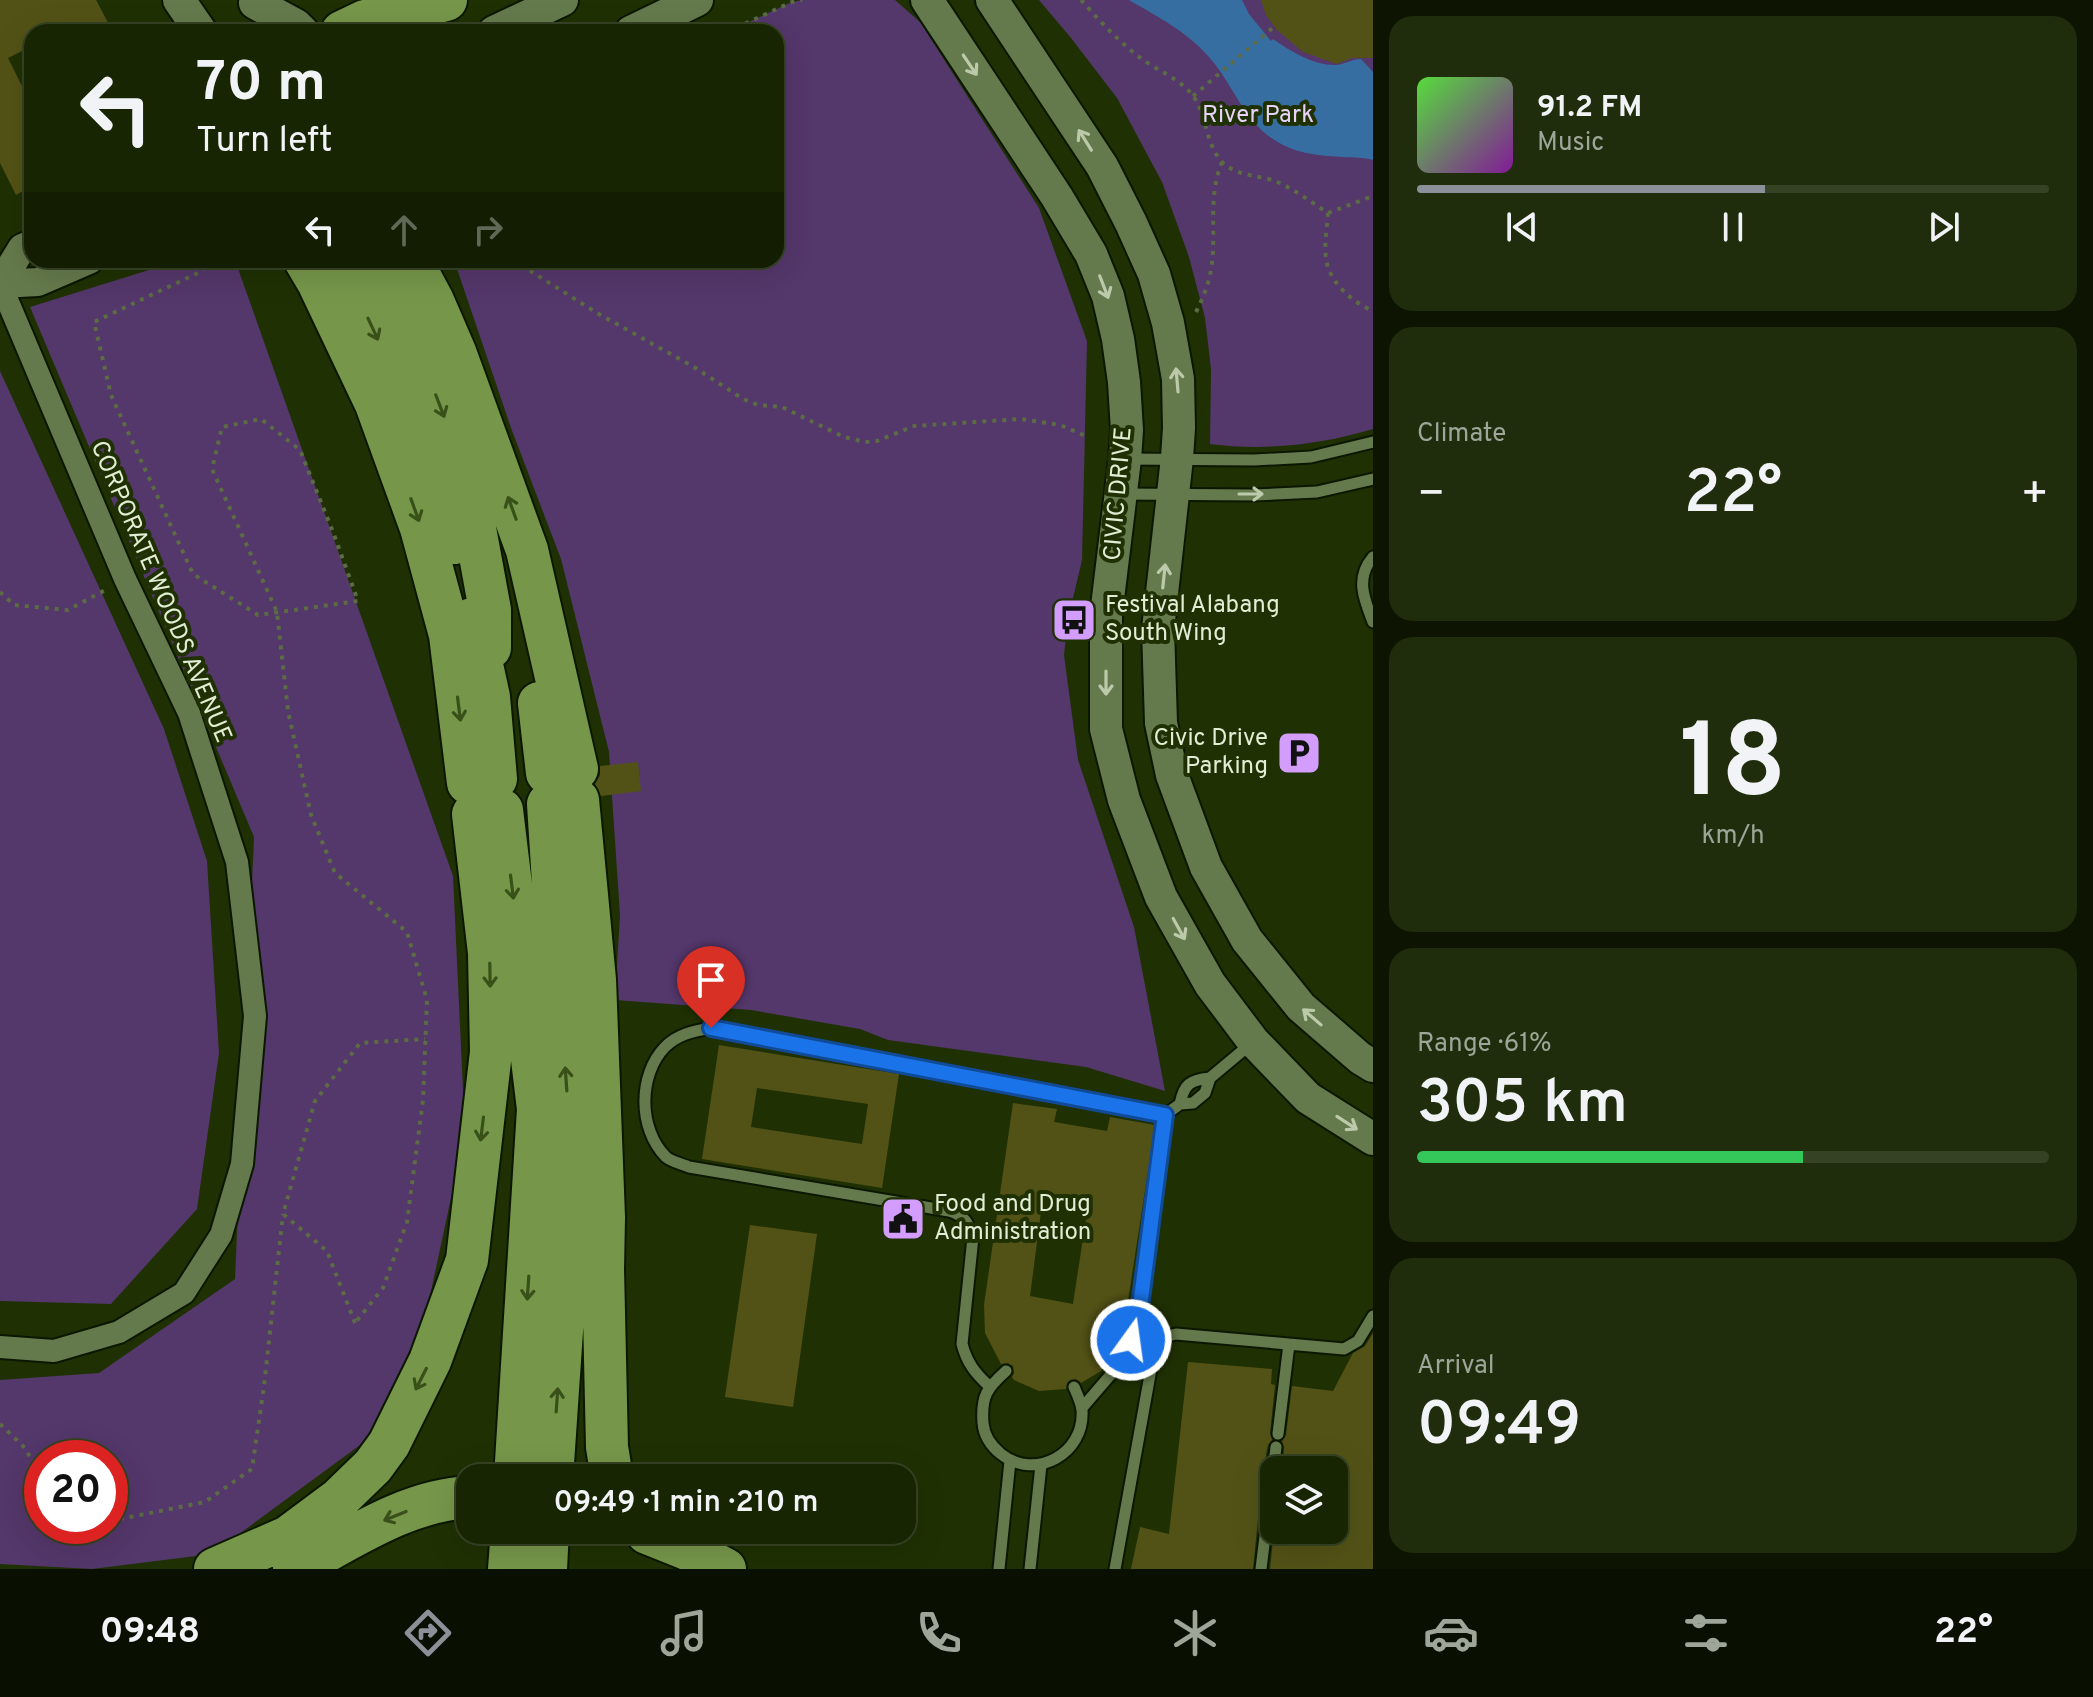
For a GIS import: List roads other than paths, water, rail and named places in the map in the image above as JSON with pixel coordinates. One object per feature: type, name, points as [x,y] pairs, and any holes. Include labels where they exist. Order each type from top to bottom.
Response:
[{"type":"highway","points":[[359,24],[446,0]]},
{"type":"highway","points":[[313,268],[376,404],[421,528],[450,635],[485,797],[538,1109],[569,1213],[603,1269],[610,1464]]},
{"type":"highway","points":[[314,268],[362,306],[403,395],[438,488],[461,567],[489,697]]},
{"type":"highway","points":[[215,1569],[288,1537],[339,1499],[373,1466],[389,1444],[430,1361],[467,1260],[491,1052],[485,797],[490,610],[465,474],[427,372],[374,268]]},
{"type":"highway","points":[[415,268],[455,352],[527,550],[535,582],[539,705],[562,786],[569,1213],[553,1464]]},
{"type":"highway","points":[[424,268],[433,301]]},
{"type":"highway","points":[[518,1464],[569,1213]]},
{"type":"highway","points":[[294,1569],[394,1516],[456,1498]]},
{"type":"highway","points":[[509,1569],[511,1544]]},
{"type":"highway","points":[[546,1569],[547,1544]]},
{"type":"highway","points":[[640,1544],[687,1549],[725,1569]]},
{"type":"main road","points":[[172,0],[176,24]]},
{"type":"main road","points":[[179,0],[196,24]]},
{"type":"main road","points":[[511,24],[562,0]]},
{"type":"main road","points":[[648,24],[697,0]]},
{"type":"main road","name":"CIVIC DRIVE","points":[[927,0],[1019,137],[1091,254],[1108,296],[1118,339],[1127,430],[1106,615],[1106,729],[1124,800],[1161,897],[1210,984],[1253,1041],[1308,1098],[1373,1139]]},
{"type":"main road","points":[[992,0],[1102,166],[1154,274],[1168,323],[1178,379],[1177,458],[1158,629],[1161,723],[1172,775],[1206,867],[1247,940],[1301,1007],[1373,1066]]},
{"type":"main road","points":[[254,1],[270,24]]},
{"type":"main road","points":[[254,1],[294,24]]},
{"type":"street","points":[[0,284],[24,247]]},
{"type":"street","points":[[0,284],[38,282],[70,268]]},
{"type":"street","name":"CORPORATE WOODS AVENUE","points":[[0,284],[125,579],[189,713],[237,862],[255,1016],[242,1164],[221,1235],[184,1293],[119,1332],[54,1351],[0,1347]]},
{"type":"lane","points":[[1125,459],[1311,457],[1373,442]]},
{"type":"lane","points":[[1121,494],[1317,492],[1373,479]]},
{"type":"lane","points":[[1373,557],[1363,573],[1361,593],[1373,622]]},
{"type":"lane","points":[[989,1386],[974,1372],[962,1344],[973,1237],[969,1225],[960,1214],[689,1167],[668,1159],[653,1139],[646,1119],[646,1093],[651,1068],[666,1046],[687,1032],[711,1028],[1165,1115]]},
{"type":"lane","points":[[1082,1408],[1125,1358],[1138,1322],[1165,1115],[1180,1104],[1183,1090],[1195,1080],[1210,1078],[1253,1041]]},
{"type":"lane","points":[[1115,1569],[1155,1347],[1164,1337],[1176,1334],[1344,1349],[1358,1341],[1373,1316]]},
{"type":"lane","points":[[1278,1434],[1289,1344]]},
{"type":"lane","points":[[1006,1371],[989,1386],[981,1406],[983,1430],[992,1446],[1010,1461],[1024,1465],[1041,1465],[1057,1459],[1072,1444],[1081,1424],[1082,1408],[1074,1387]]},
{"type":"lane","points":[[1261,1569],[1276,1447]]},
{"type":"lane","points":[[999,1569],[1010,1461]]},
{"type":"lane","points":[[1030,1569],[1041,1465]]},
{"type":"water","points":[[1129,0],[1242,0],[1271,41],[1273,39],[1318,63],[1335,65],[1361,59],[1373,72],[1373,160],[1304,152],[1269,137],[1249,116],[1200,48],[1171,25]]},
{"type":"place","name":"Festival Alabang South Wing","points":[[1074,620]]},
{"type":"place","name":"Civic Drive Parking","points":[[1299,753]]},
{"type":"place","name":"Food and Drug Administration","points":[[903,1219]]},
{"type":"park label","name":"River Park","points":[[1258,116]]}]
